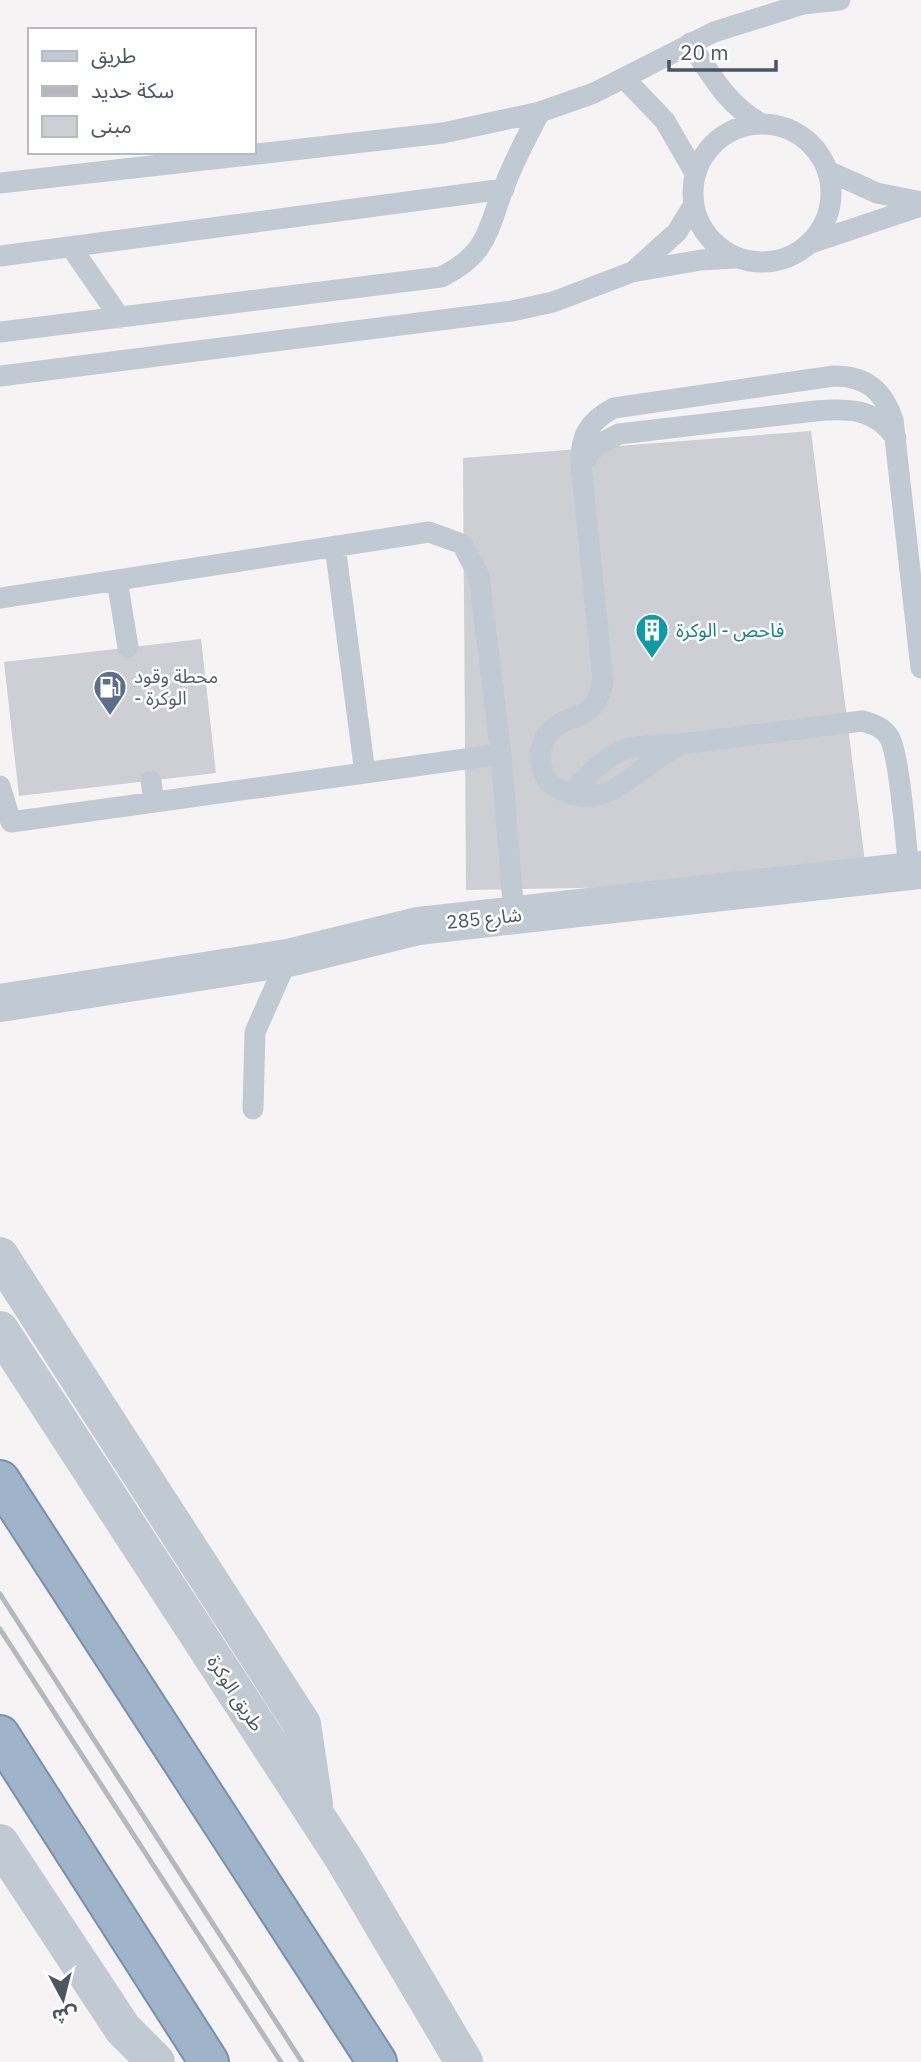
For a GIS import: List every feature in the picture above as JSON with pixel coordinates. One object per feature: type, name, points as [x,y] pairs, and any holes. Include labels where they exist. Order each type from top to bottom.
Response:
[{"type":"highway","points":[[0,1480],[377,2062]]},
{"type":"highway","points":[[0,1735],[209,2062]]},
{"type":"street","name":"شارع 285","points":[[0,1003],[288,958],[418,926],[915,871]]},
{"type":"street","points":[[0,1025],[51,996]]},
{"type":"street","points":[[0,1256],[302,1724],[316,1817]]},
{"type":"street","name":"طريق الوكرة","points":[[0,1330],[316,1817],[464,2062]]},
{"type":"street","points":[[0,1843],[123,2029],[156,2062]]},
{"type":"lane","points":[[256,154],[443,132],[540,112],[624,78],[690,43],[758,16],[803,4],[840,0]]},
{"type":"lane","points":[[690,43],[732,103],[762,124]]},
{"type":"lane","points":[[624,78],[665,121],[695,173]]},
{"type":"lane","points":[[0,332],[441,277],[467,263],[489,235],[504,189],[540,112]]},
{"type":"lane","points":[[0,376],[512,311],[553,302],[632,272],[701,260],[736,258],[775,262],[794,255],[809,244],[822,229],[830,210],[828,171],[819,153],[805,139],[788,129],[762,124],[731,130],[703,155],[695,173],[693,206],[677,232],[632,272]]},
{"type":"lane","points":[[0,183],[252,154]]},
{"type":"lane","points":[[828,171],[877,193],[921,204]]},
{"type":"lane","points":[[0,256],[504,189]]},
{"type":"lane","points":[[809,244],[921,204]]},
{"type":"lane","points":[[693,206],[708,237],[736,258]]},
{"type":"lane","points":[[71,247],[120,318]]},
{"type":"lane","points":[[682,744],[656,757],[636,778],[613,791],[571,794],[549,783],[539,760],[545,736],[555,727],[587,712],[595,703],[603,681],[581,446],[587,429],[598,416],[614,408],[834,376],[850,376],[866,381],[879,391],[888,404],[895,438],[921,668]]},
{"type":"lane","points":[[581,464],[597,445],[619,434],[824,410],[856,409],[867,413],[888,427],[895,438]]},
{"type":"lane","points":[[0,598],[429,532],[462,544],[479,576],[500,754],[514,915]]},
{"type":"lane","points":[[335,547],[365,774]]},
{"type":"lane","points":[[117,580],[128,647]]},
{"type":"lane","points":[[571,794],[614,752],[640,744],[682,744],[862,721],[883,729],[894,747],[915,871]]},
{"type":"lane","points":[[0,786],[11,822],[500,754]]},
{"type":"lane","points":[[150,781],[154,802]]},
{"type":"lane","points":[[253,1109],[255,1032],[288,958]]},
{"type":"building","name":"فاحص - الوكرة","points":[[811,431],[865,862],[691,886],[466,890],[463,458]]},
{"type":"building","name":"محطة وقود - الوكرة","points":[[201,639],[216,773],[19,796],[4,662]]},
{"type":"railway","points":[[0,1594],[302,2062]]},
{"type":"railway","points":[[0,1629],[281,2062]]},
{"type":"place","name":"فاحص - الوكرة","points":[[652,660]]},
{"type":"place","name":"محطة وقود - الوكرة","points":[[110,717]]}]
